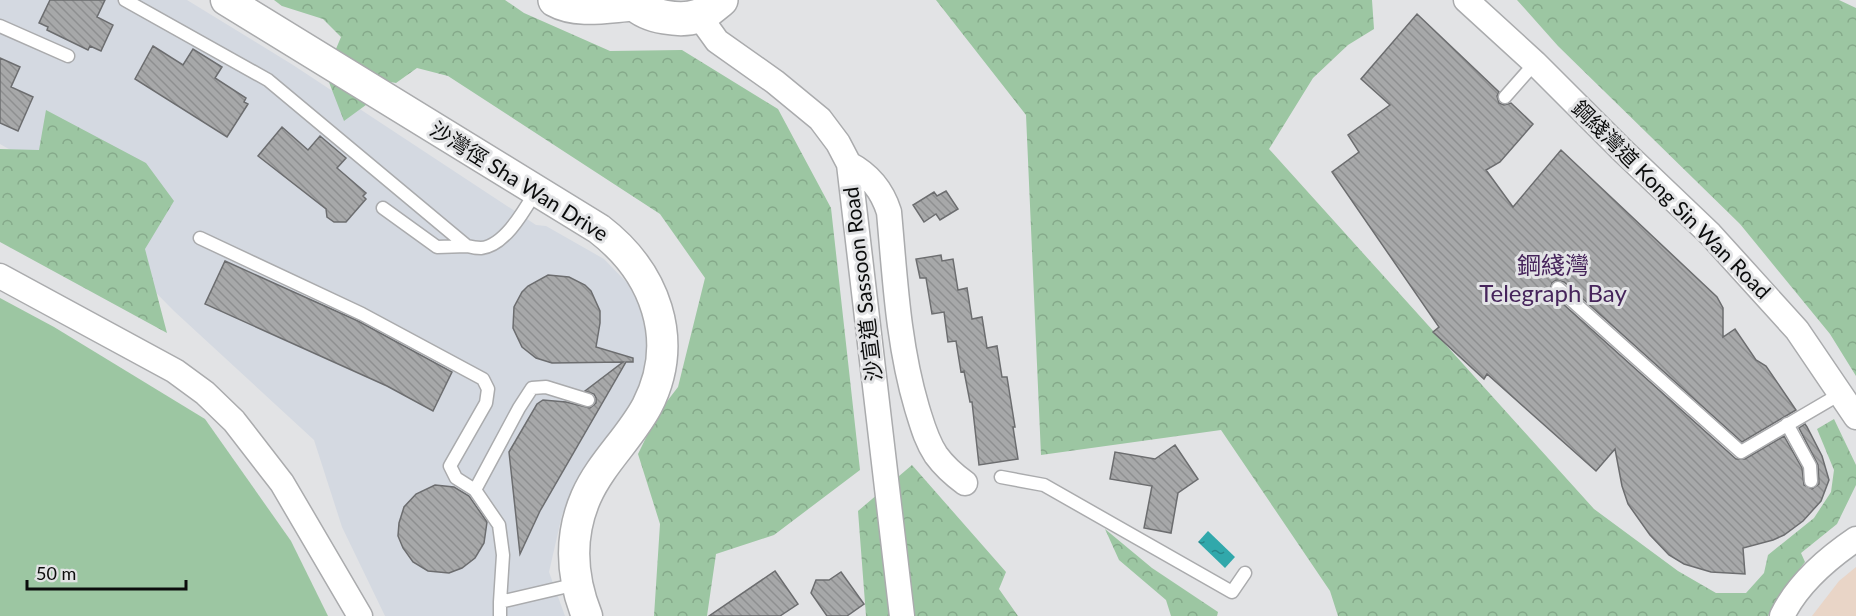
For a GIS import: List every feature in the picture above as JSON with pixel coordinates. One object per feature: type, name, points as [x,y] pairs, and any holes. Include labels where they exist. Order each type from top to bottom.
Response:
[{"type":"main road","points":[[555,0],[585,8],[634,2],[643,10],[661,17],[710,8]]},
{"type":"street","name":"沙灣徑 Sha Wan Drive","points":[[226,0],[599,230],[619,244],[642,274],[652,293],[661,331],[662,351],[647,406],[592,484],[585,499],[575,535],[574,569],[587,616]]},
{"type":"street","name":"鋼綫灣道 Kong Sin Wan Road","points":[[1466,0],[1535,63],[1710,234],[1797,330],[1832,399],[1856,417]]},
{"type":"street","name":"沙宣道 Sassoon Road","points":[[710,8],[717,41],[775,82],[820,119],[838,143],[849,164],[902,616]]},
{"type":"street","points":[[849,164],[870,179],[885,200],[901,336],[914,398],[923,429],[935,454],[965,483]]},
{"type":"street","points":[[0,276],[175,370],[205,393],[234,421],[282,483],[360,616]]},
{"type":"street","points":[[1782,616],[1818,569],[1834,554],[1856,539]]},
{"type":"lane","points":[[125,0],[268,80],[467,246]]},
{"type":"lane","points":[[0,26],[68,56]]},
{"type":"lane","points":[[1504,97],[1535,63]]},
{"type":"lane","points":[[382,208],[437,247],[483,248],[496,242],[507,233],[536,191]]},
{"type":"lane","points":[[200,238],[362,314],[483,379],[488,389],[486,403],[450,466],[456,478],[475,490],[499,525],[503,555],[500,616]]},
{"type":"lane","points":[[1558,288],[1741,452],[1832,399]]},
{"type":"lane","points":[[475,490],[532,388],[546,387],[588,400]]},
{"type":"lane","points":[[1787,424],[1810,466],[1811,481]]},
{"type":"lane","points":[[1002,477],[1044,485],[1232,592],[1245,573]]},
{"type":"lane","points":[[500,602],[577,584]]},
{"type":"shaded area","points":[[0,0],[187,0],[293,65],[536,225],[546,226],[604,259],[638,294],[653,330],[649,373],[632,408],[591,464],[562,515],[549,572],[565,616],[385,616],[342,527],[314,440],[174,311],[21,156],[0,144]]},
{"type":"shaded area","points":[[1856,567],[1856,616],[1812,616],[1839,581]]},
{"type":"green space","points":[[274,0],[505,0],[524,13],[610,51],[682,50],[778,109],[831,208],[860,470],[774,535],[716,554],[707,616],[654,616],[660,524],[638,454],[658,413],[678,387],[705,278],[660,214],[448,76],[417,68],[396,83],[369,78],[333,56],[341,37],[323,19],[282,6]]},
{"type":"green space","points":[[936,0],[1372,0],[1374,29],[1348,45],[1313,78],[1269,149],[1594,509],[1678,571],[1716,593],[1746,593],[1764,573],[1768,555],[1814,518],[1831,492],[1834,470],[1817,429],[1834,419],[1856,465],[1856,485],[1837,524],[1801,553],[1805,562],[1778,597],[1768,616],[1338,616],[1330,591],[1221,430],[1041,455],[1026,115]]},
{"type":"green space","points":[[1517,0],[1839,0],[1856,8],[1856,376],[1830,334],[1740,224],[1558,46]]},
{"type":"green space","points":[[325,72],[370,102],[344,121]]},
{"type":"green space","points":[[46,110],[146,163],[174,201],[145,249],[167,333],[0,242],[0,149],[39,150]]},
{"type":"green space","points":[[0,298],[54,327],[205,419],[291,541],[328,616],[0,616]]},
{"type":"green space","points":[[912,465],[1006,572],[999,589],[1018,616],[866,616],[858,511]]},
{"type":"green space","points":[[1105,529],[1152,568],[1218,612],[1217,616],[1171,616],[1166,600],[1119,560]]},
{"type":"water","points":[[1208,531],[1235,557],[1225,568],[1198,542]]},
{"type":"building","points":[[50,0],[105,0],[97,17],[113,25],[101,51],[90,46],[88,50],[47,30],[48,27],[39,23]]},
{"type":"building","points":[[1417,14],[1499,92],[1497,96],[1499,103],[1504,105],[1511,103],[1533,124],[1500,162],[1486,170],[1513,207],[1561,150],[1717,297],[1723,308],[1723,337],[1735,329],[1756,360],[1766,366],[1796,410],[1742,442],[1564,282],[1556,280],[1552,283],[1550,290],[1552,294],[1736,459],[1745,459],[1784,436],[1802,468],[1804,485],[1812,489],[1819,484],[1818,465],[1799,428],[1805,424],[1807,427],[1822,456],[1829,480],[1821,501],[1803,521],[1784,535],[1743,548],[1745,574],[1711,572],[1684,564],[1669,555],[1650,535],[1628,504],[1615,449],[1596,471],[1487,374],[1484,379],[1433,332],[1439,327],[1332,172],[1359,152],[1348,135],[1390,105],[1361,79]]},
{"type":"building","points":[[153,46],[183,65],[193,49],[222,67],[215,78],[246,98],[244,102],[248,104],[227,137],[135,79]]},
{"type":"building","points":[[0,58],[20,67],[11,87],[33,97],[18,131],[0,123]]},
{"type":"building","points":[[282,127],[308,150],[320,136],[346,158],[337,168],[366,193],[363,196],[366,199],[346,222],[334,222],[327,217],[326,209],[258,156]]},
{"type":"building","points":[[946,191],[958,209],[940,220],[936,214],[924,222],[913,205],[934,192],[937,196]]},
{"type":"building","points":[[941,255],[942,261],[953,259],[958,290],[967,288],[972,319],[982,317],[987,348],[997,346],[1002,377],[1007,377],[1018,459],[979,465],[972,402],[970,402],[964,371],[961,372],[956,341],[948,342],[944,312],[932,314],[926,278],[920,278],[916,259]]},
{"type":"building","points":[[225,261],[358,321],[452,372],[433,411],[387,386],[205,304]]},
{"type":"building","points":[[548,275],[569,277],[585,285],[591,291],[600,311],[596,347],[633,358],[633,362],[626,362],[540,511],[520,554],[509,452],[537,404],[543,400],[566,402],[590,408],[596,403],[596,398],[594,394],[585,391],[623,362],[552,363],[536,358],[522,347],[513,328],[514,307],[528,286]]},
{"type":"building","points":[[1175,445],[1198,479],[1178,493],[1171,533],[1144,528],[1152,486],[1110,479],[1115,452],[1155,459]]},
{"type":"building","points":[[435,485],[454,487],[469,496],[487,522],[484,543],[475,558],[462,568],[449,573],[428,571],[413,562],[398,536],[404,507],[416,494]]},
{"type":"building","points":[[775,571],[798,604],[780,616],[709,616]]},
{"type":"building","points":[[841,572],[864,604],[847,616],[827,616],[811,593],[816,580],[829,580]]},
{"type":"district","name":"鋼綫灣 Telegraph Bay","points":[[1553,280]]}]
